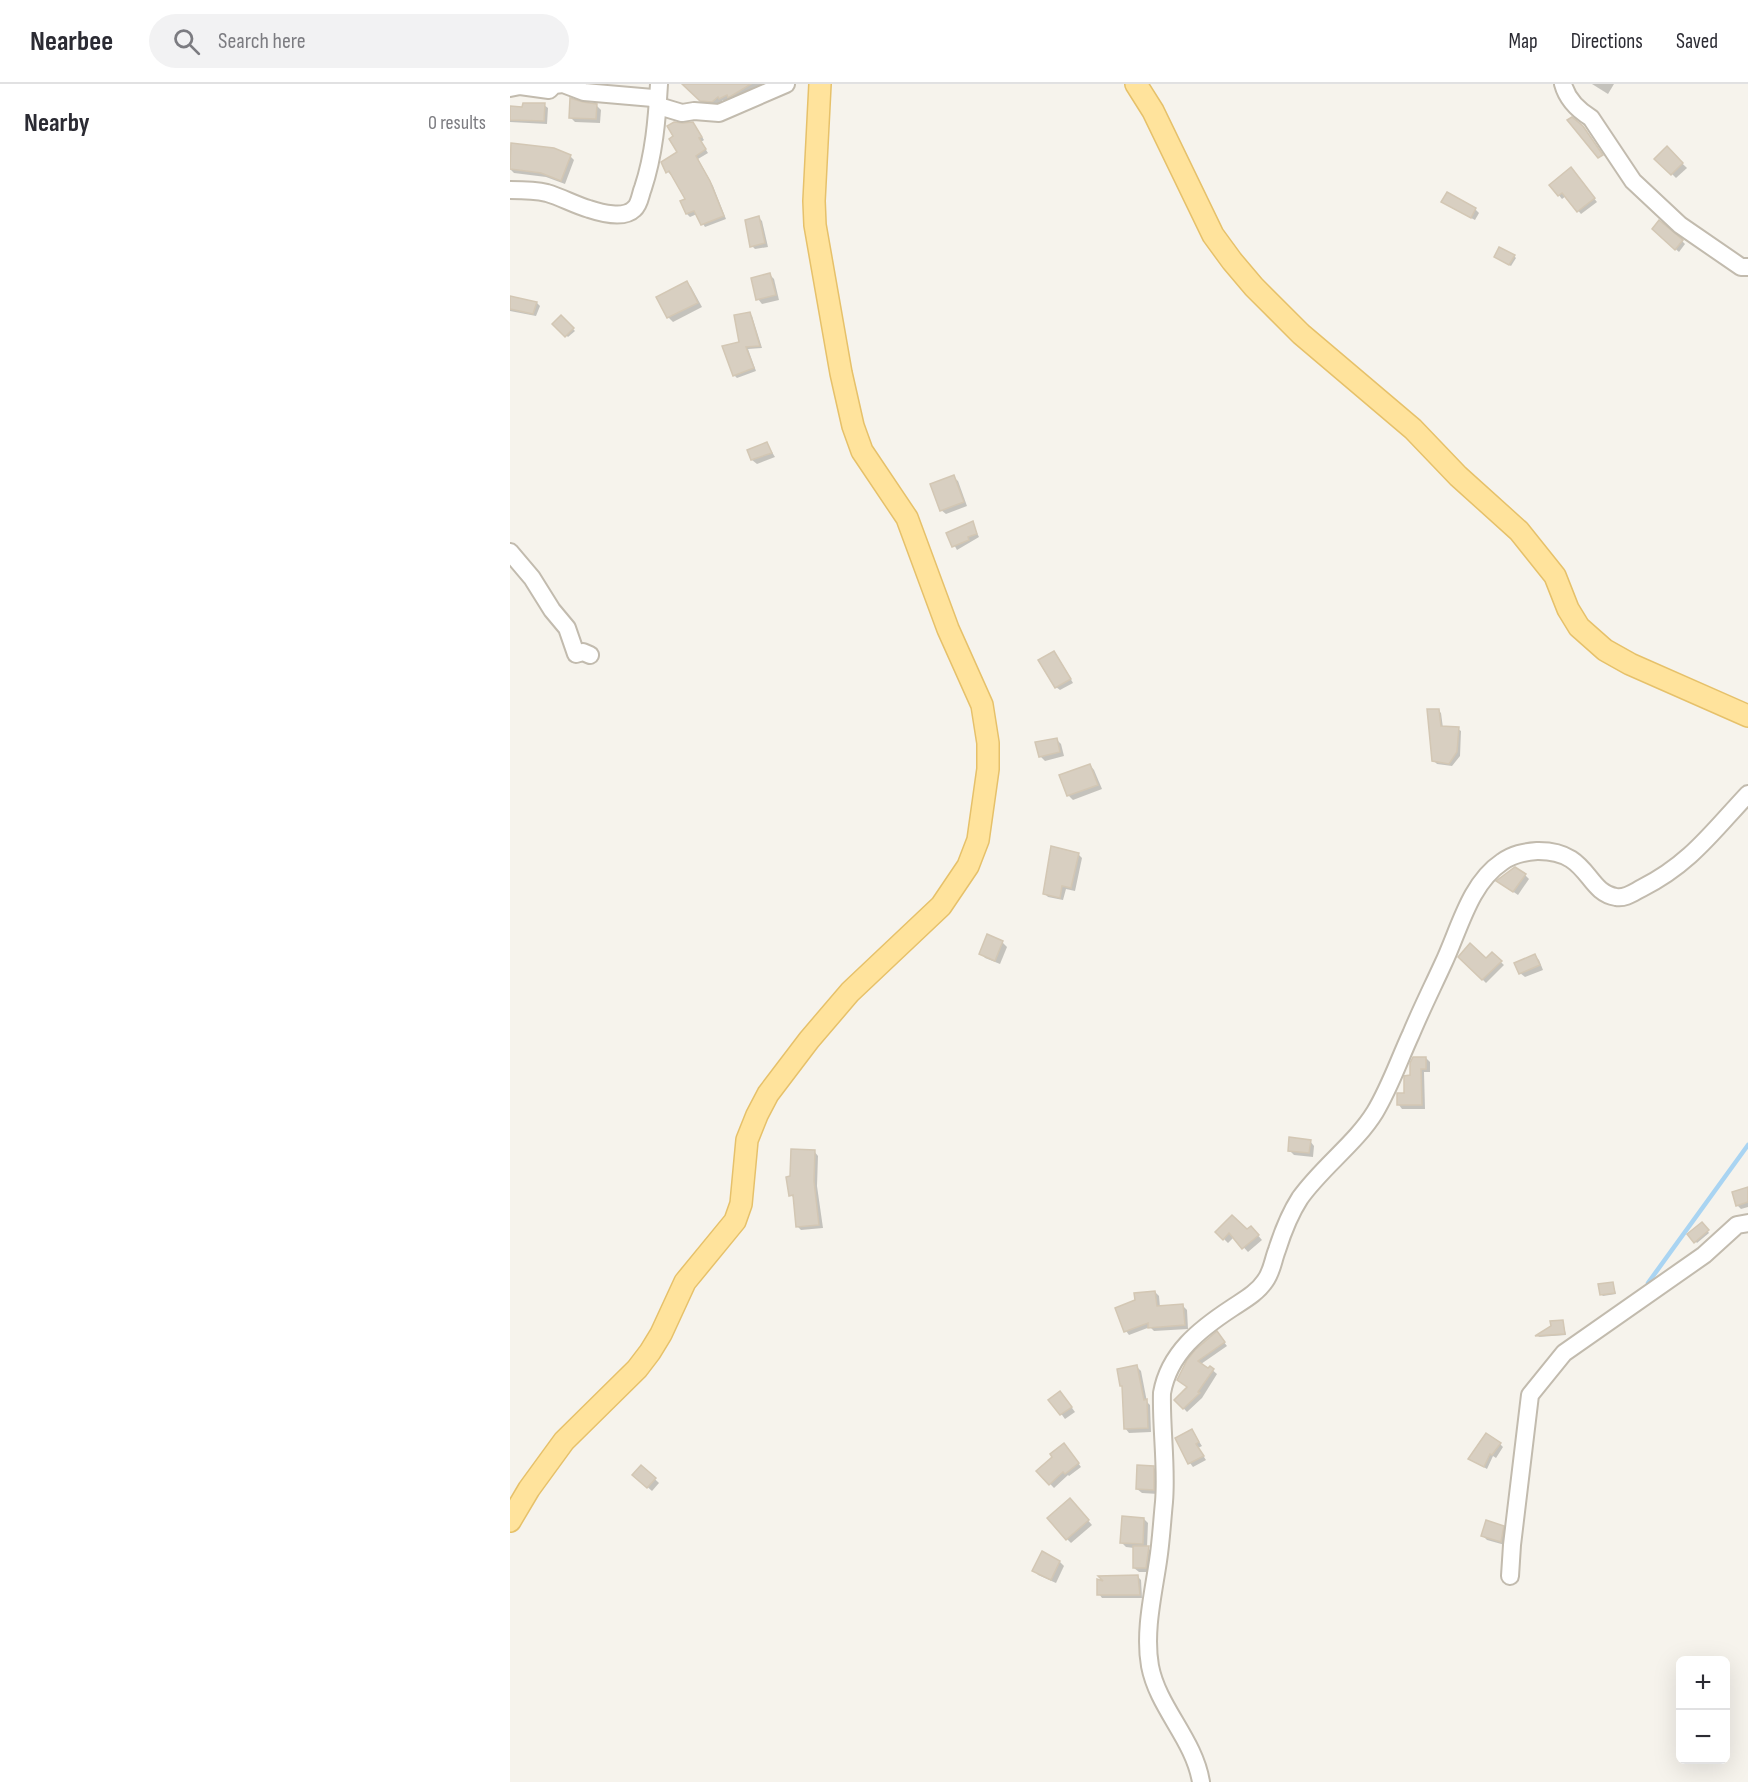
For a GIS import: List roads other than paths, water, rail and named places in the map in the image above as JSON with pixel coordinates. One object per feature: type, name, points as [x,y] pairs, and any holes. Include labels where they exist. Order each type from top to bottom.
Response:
[{"type":"main road","points":[[510,1521],[529,1489],[564,1441],[637,1369],[650,1352],[689,1275],[735,1221],[741,1204],[747,1140],[768,1094],[850,992],[941,906],[968,866],[978,840],[988,769],[988,743],[982,705],[948,629],[907,518],[857,440],[841,373],[815,225],[814,201],[820,84]]},
{"type":"main road","points":[[1136,84],[1153,111],[1204,217],[1232,261],[1254,287],[1301,334],[1413,429],[1458,476],[1519,531],[1555,576],[1568,609],[1579,627],[1605,650],[1630,664],[1748,716]]},
{"type":"street","points":[[510,88],[520,86],[549,90],[554,85],[563,84],[584,92],[653,98],[674,112],[719,113],[786,84]]},
{"type":"street","points":[[510,190],[544,192],[599,212],[613,214],[633,210],[638,205],[648,171],[659,84]]},
{"type":"street","points":[[1563,84],[1568,98],[1580,112],[1591,118],[1633,181],[1680,225],[1741,267],[1748,267]]},
{"type":"street","points":[[510,552],[532,578],[552,610],[567,628],[576,654],[583,652],[590,655]]},
{"type":"street","points":[[1201,1782],[1196,1762],[1185,1737],[1160,1693],[1150,1665],[1149,1626],[1159,1558],[1164,1500],[1162,1393],[1165,1376],[1170,1366],[1193,1336],[1255,1293],[1266,1280],[1286,1221],[1301,1197],[1374,1114],[1385,1095],[1427,995],[1474,896],[1487,876],[1499,864],[1511,856],[1524,852],[1552,851],[1572,858],[1604,892],[1617,898],[1658,880],[1679,866],[1705,842],[1748,794]]},
{"type":"street","points":[[1510,1576],[1530,1395],[1564,1353],[1704,1255],[1737,1225],[1748,1223]]},
{"type":"waterway","points":[[1648,1283],[1748,1145]]}]
